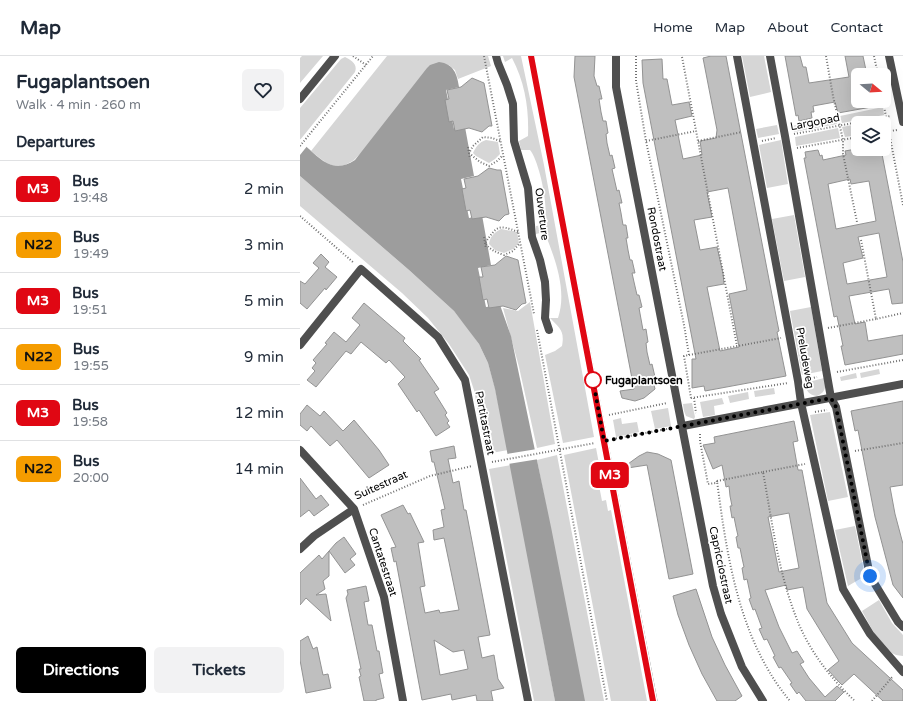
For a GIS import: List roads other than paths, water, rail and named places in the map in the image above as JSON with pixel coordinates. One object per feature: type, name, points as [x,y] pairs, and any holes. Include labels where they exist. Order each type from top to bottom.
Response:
[{"type":"street","points":[[300,99],[335,56]]},
{"type":"street","name":"Ouverture","points":[[496,56],[513,104],[514,141],[528,188],[532,236],[545,282],[545,318],[549,330]]},
{"type":"street","name":"Rondostraat","points":[[616,56],[616,87],[683,426]]},
{"type":"street","name":"Preludeweg","points":[[737,56],[801,403],[843,589],[870,634],[900,670]]},
{"type":"street","name":"Preludeweg","points":[[770,56],[788,149],[831,398],[836,407],[870,576],[898,622],[903,627]]},
{"type":"street","points":[[889,56],[902,118]]},
{"type":"street","name":"Partitastraat","points":[[300,345],[361,269],[438,338],[451,357],[465,380],[528,701]]},
{"type":"street","points":[[683,426],[903,384]]},
{"type":"street","name":"Capricciostraat","points":[[683,426],[713,586],[721,614],[742,668],[763,701]]},
{"type":"street","name":"Cantatestraat","points":[[300,450],[354,509],[384,597],[403,701]]},
{"type":"street","name":"Suitestraat","points":[[300,549],[314,536],[354,509]]},
{"type":"lane","points":[[531,56],[654,701]]},
{"type":"place","name":"Fugaplantsoen","points":[[593,380]]}]
